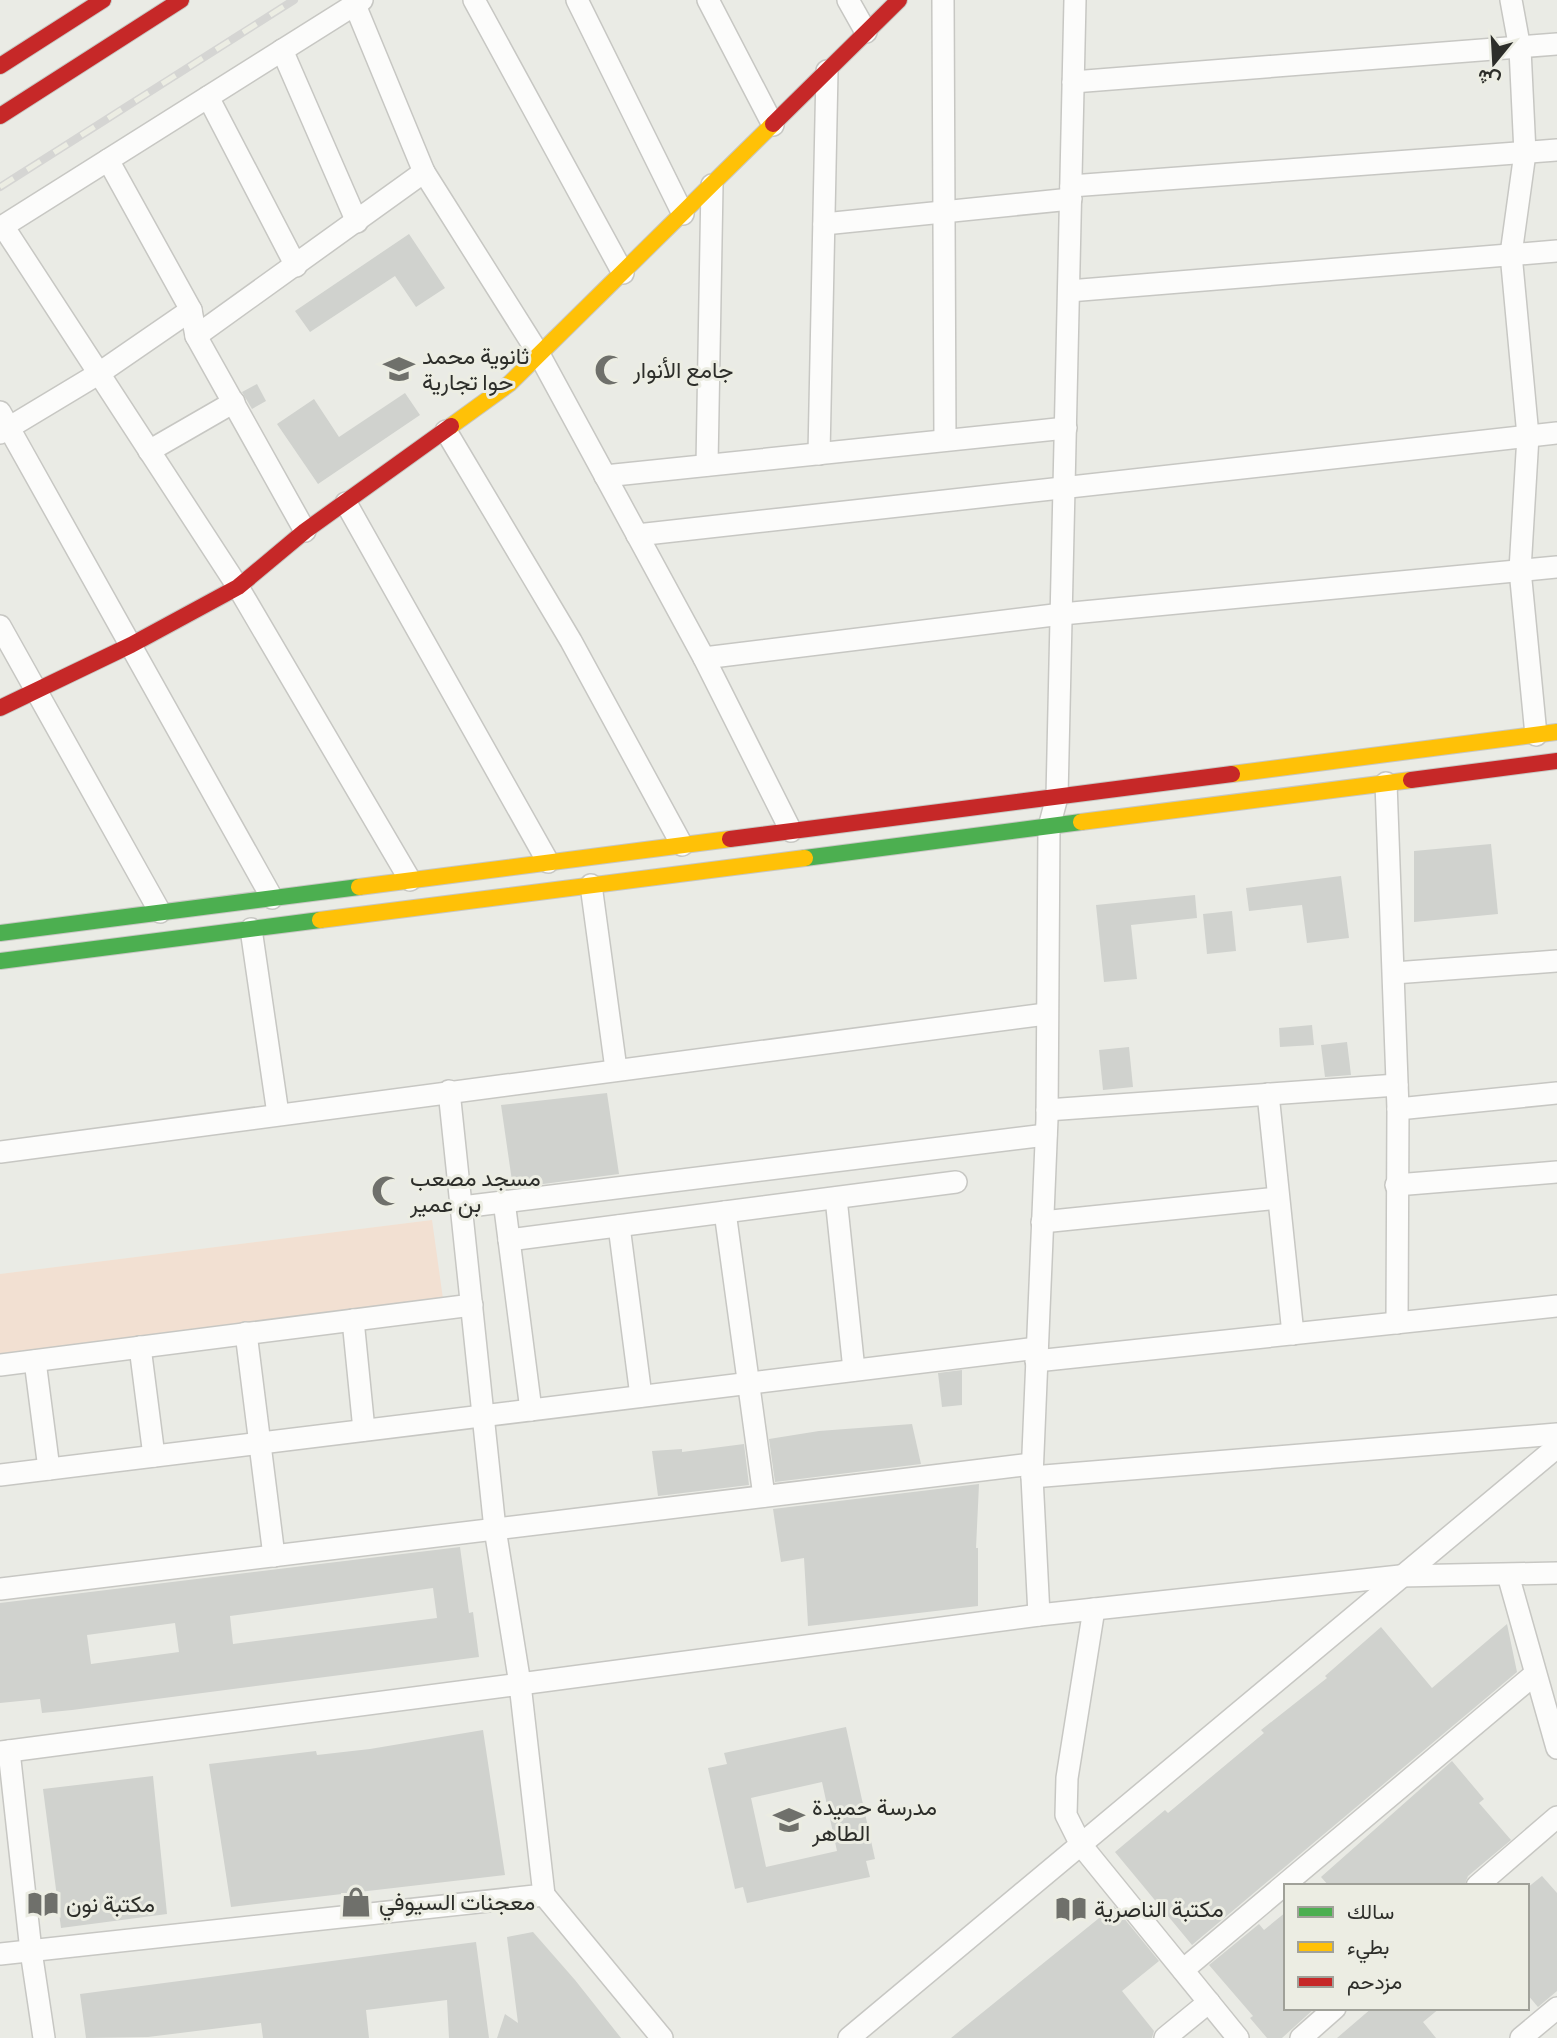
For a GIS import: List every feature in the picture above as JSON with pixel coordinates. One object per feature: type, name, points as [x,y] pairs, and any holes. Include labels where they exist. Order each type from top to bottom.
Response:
[{"type":"main road","points":[[0,66],[103,0]]},
{"type":"main road","points":[[0,116],[181,0]]},
{"type":"main road","points":[[0,708],[131,645],[238,587],[305,531],[509,384],[899,0]]},
{"type":"main road","points":[[2,927],[272,898],[1546,733]]},
{"type":"main road","points":[[0,961],[1557,761]]},
{"type":"street","points":[[474,0],[623,273]]},
{"type":"street","points":[[578,0],[683,214]]},
{"type":"street","points":[[708,0],[773,125]]},
{"type":"street","points":[[848,0],[866,32]]},
{"type":"street","points":[[943,0],[945,440]]},
{"type":"street","points":[[1039,1615],[1032,1471],[1047,1110],[1049,827],[1057,797],[1075,0]]},
{"type":"street","points":[[1511,0],[1520,49],[1525,153],[1511,254],[1528,436],[1520,570],[1546,733]]},
{"type":"street","points":[[410,880],[238,587],[1,227],[358,2],[424,172],[540,356],[704,658],[791,831]]},
{"type":"street","points":[[1073,82],[1557,44]]},
{"type":"street","points":[[282,50],[357,222]]},
{"type":"street","points":[[819,453],[827,71]]},
{"type":"street","points":[[208,97],[296,266]]},
{"type":"street","points":[[824,224],[1071,192],[1557,150]]},
{"type":"street","points":[[108,160],[191,310],[196,336],[305,531]]},
{"type":"street","points":[[196,336],[424,172]]},
{"type":"street","points":[[707,465],[712,184]]},
{"type":"street","points":[[1069,291],[1557,251]]},
{"type":"street","points":[[191,310],[99,374],[3,424],[131,645],[272,898]]},
{"type":"street","points":[[149,451],[234,402]]},
{"type":"street","points":[[605,476],[1066,428]]},
{"type":"street","points":[[446,431],[572,641],[682,845]]},
{"type":"street","points":[[637,535],[1557,433]]},
{"type":"street","points":[[346,503],[548,862]]},
{"type":"street","points":[[704,658],[1062,614],[1557,567]]},
{"type":"street","points":[[0,626],[160,912]]},
{"type":"street","points":[[1386,783],[1398,1109],[1397,1323]]},
{"type":"street","points":[[591,885],[616,1069]]},
{"type":"street","points":[[251,929],[278,1114]]},
{"type":"street","points":[[1394,973],[1557,961]]},
{"type":"street","points":[[0,1152],[1046,1014]]},
{"type":"street","points":[[1047,1110],[1397,1085]]},
{"type":"street","points":[[449,1091],[495,1529],[520,1684],[544,1895],[662,2038]]},
{"type":"street","points":[[1398,1109],[1557,1093]]},
{"type":"street","points":[[1268,1094],[1293,1334]]},
{"type":"street","points":[[462,1207],[1046,1135]]},
{"type":"street","points":[[1396,1185],[1557,1172]]},
{"type":"street","points":[[509,1240],[956,1182]]},
{"type":"street","points":[[836,1198],[854,1370]]},
{"type":"street","points":[[1042,1222],[1278,1198]]},
{"type":"street","points":[[504,1201],[531,1410]]},
{"type":"street","points":[[725,1212],[764,1496]]},
{"type":"street","points":[[619,1226],[641,1396]]},
{"type":"street","points":[[0,1365],[472,1305]]},
{"type":"street","points":[[0,1475],[854,1370],[1293,1334],[1557,1306]]},
{"type":"street","points":[[354,1320],[364,1430]]},
{"type":"street","points":[[246,1333],[274,1556]]},
{"type":"street","points":[[140,1347],[155,1456]]},
{"type":"street","points":[[35,1360],[49,1469]]},
{"type":"street","points":[[0,1589],[764,1496],[1032,1471],[1557,1434]]},
{"type":"street","points":[[849,2038],[1557,1447]]},
{"type":"street","points":[[44,2038],[5,1752],[1039,1615],[1400,1576],[1557,1573]]},
{"type":"street","points":[[1508,1574],[1557,1748]]},
{"type":"street","points":[[1094,1609],[1067,1778],[1066,1815],[1081,1845],[1238,2038]]},
{"type":"street","points":[[1286,1884],[1535,1675]]},
{"type":"street","points":[[1479,1884],[1557,1817]]},
{"type":"street","points":[[1183,1970],[1284,1885]]},
{"type":"street","points":[[0,1954],[544,1895]]},
{"type":"street","points":[[1165,2038],[1209,2002]]},
{"type":"street","points":[[1521,2038],[1557,2008]]},
{"type":"street","points":[[1301,2038],[1333,2010]]},
{"type":"shaded area","points":[[432,1220],[443,1299],[0,1356],[0,1274]]},
{"type":"building","points":[[409,234],[445,288],[416,307],[395,276],[310,332],[295,311]]},
{"type":"building","points":[[257,384],[266,401],[252,409],[242,392]]},
{"type":"building","points":[[405,393],[420,415],[318,484],[277,424],[314,399],[339,437]]},
{"type":"building","points":[[1491,844],[1498,914],[1414,922],[1414,851]]},
{"type":"building","points":[[1341,876],[1349,938],[1307,943],[1302,905],[1249,911],[1246,888]]},
{"type":"building","points":[[1195,895],[1197,918],[1131,925],[1137,979],[1104,982],[1096,905]]},
{"type":"building","points":[[1232,911],[1236,951],[1207,954],[1203,914]]},
{"type":"building","points":[[1312,1025],[1314,1045],[1280,1047],[1279,1028]]},
{"type":"building","points":[[1347,1042],[1351,1075],[1325,1077],[1321,1045]]},
{"type":"building","points":[[1129,1047],[1133,1087],[1103,1090],[1099,1050]]},
{"type":"building","points":[[607,1093],[619,1174],[513,1188],[501,1105]]},
{"type":"building","points":[[962,1370],[962,1405],[942,1407],[938,1373]]},
{"type":"building","points":[[912,1424],[921,1464],[775,1482],[769,1439],[819,1431]]},
{"type":"building","points":[[744,1444],[749,1485],[658,1496],[652,1451],[682,1449],[682,1452]]},
{"type":"building","points":[[979,1484],[976,1548],[978,1606],[808,1626],[804,1558],[781,1562],[773,1509]]},
{"type":"building","points":[[460,1547],[469,1613],[473,1612],[479,1657],[42,1713],[40,1699],[0,1703],[0,1603]],"holes":[[[433,1588],[437,1618],[233,1644],[230,1616]],[[175,1623],[179,1652],[91,1664],[87,1635]]]},
{"type":"building","points":[[1507,1624],[1517,1672],[1192,1945],[1115,1852],[1165,1810],[1168,1813],[1264,1733],[1261,1730],[1327,1678],[1325,1676],[1381,1627],[1432,1688]]},
{"type":"building","points":[[846,1727],[875,1859],[866,1861],[870,1877],[747,1903],[743,1887],[735,1889],[708,1768],[727,1764],[724,1753]],"holes":[[[822,1782],[837,1851],[766,1867],[751,1798]]]},
{"type":"building","points":[[483,1730],[505,1875],[231,1907],[209,1764],[316,1751],[317,1755],[370,1749]]},
{"type":"building","points":[[1452,1761],[1484,1799],[1479,1803],[1511,1840],[1468,1876],[1465,1884],[1327,1884],[1321,1877]]},
{"type":"building","points":[[153,1776],[167,1914],[61,1928],[43,1789]]},
{"type":"building","points":[[1542,1876],[1557,1893],[1557,1991],[1538,2007],[1529,1996],[1529,1886]]},
{"type":"building","points":[[1114,1906],[1159,1961],[1122,1991],[1154,2031],[1152,2038],[951,2038]]},
{"type":"building","points":[[1284,1914],[1284,2010],[1313,2010],[1282,2038],[1267,2038],[1250,2018],[1253,2016],[1209,1965],[1259,1924],[1264,1930]]},
{"type":"building","points":[[533,1932],[621,2038],[497,2038],[505,2014],[518,2023],[507,1937]]},
{"type":"building","points":[[476,1942],[489,2038],[449,2038],[447,2000],[366,2010],[369,2038],[263,2038],[261,2023],[148,2037],[86,2038],[80,1994]]},
{"type":"building","points":[[1370,2010],[1438,2010],[1423,2022],[1436,2038],[1337,2038]]},
{"type":"railway","points":[[0,187],[294,0]]},
{"type":"traffic: fast","points":[[805,858],[1081,822]]},
{"type":"traffic: fast","points":[[0,933],[359,887]]},
{"type":"traffic: fast","points":[[0,961],[320,920]]},
{"type":"traffic: slow","points":[[451,426],[509,384],[773,124]]},
{"type":"traffic: slow","points":[[1232,774],[1557,732]]},
{"type":"traffic: slow","points":[[1081,822],[1411,780]]},
{"type":"traffic: slow","points":[[359,887],[730,839]]},
{"type":"traffic: slow","points":[[320,920],[805,858]]},
{"type":"traffic: jam","points":[[0,66],[103,0]]},
{"type":"traffic: jam","points":[[0,116],[181,0]]},
{"type":"traffic: jam","points":[[773,124],[899,0]]},
{"type":"traffic: jam","points":[[0,708],[131,645],[238,587],[305,531],[451,426]]},
{"type":"traffic: jam","points":[[1411,780],[1557,761]]},
{"type":"traffic: jam","points":[[730,839],[1232,774]]},
{"type":"place","name":"ثانوية محمد حوا تجارية","points":[[399,369]]},
{"type":"place","name":"جامع الأنوار","points":[[610,370]]},
{"type":"place","name":"مسجد مصعب بن عمير","points":[[387,1191]]},
{"type":"place","name":"مدرسة حميدة الطاهر","points":[[789,1820]]},
{"type":"place","name":"معجنات السيوفي","points":[[356,1902]]},
{"type":"place","name":"مكتبة نون","points":[[43,1904]]},
{"type":"place","name":"مكتبة الناصرية","points":[[1071,1909]]}]
